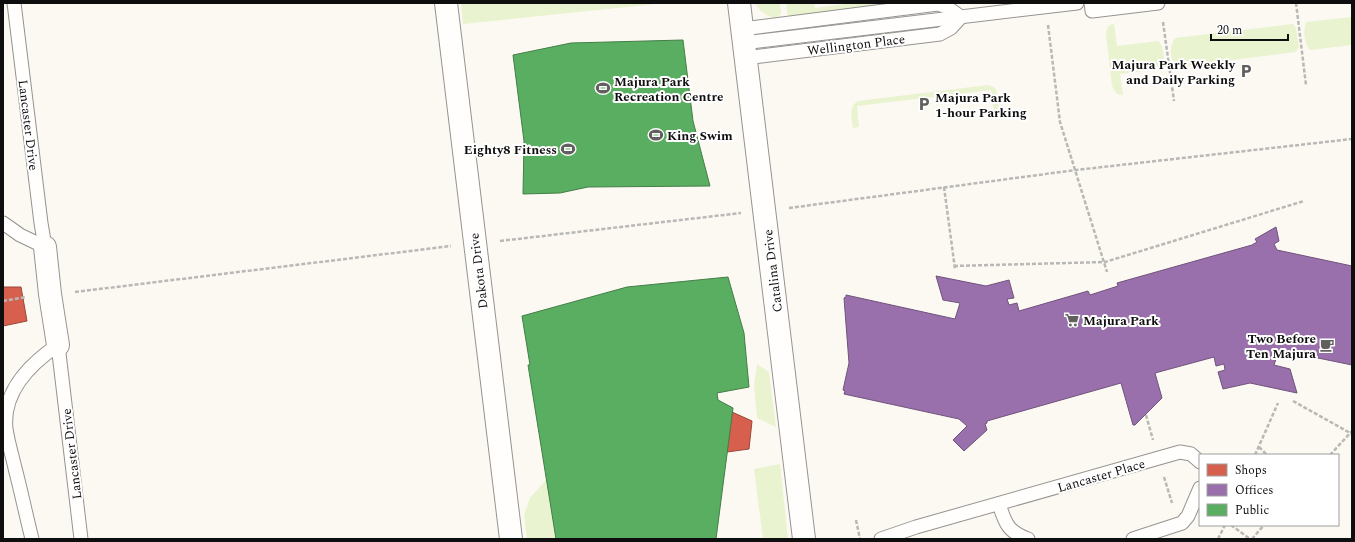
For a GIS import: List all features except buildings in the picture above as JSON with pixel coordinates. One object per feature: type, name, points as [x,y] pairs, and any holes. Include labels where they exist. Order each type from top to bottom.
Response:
[{"type":"street","name":"Dakota Drive","points":[[446,3],[512,539]]},
{"type":"street","name":"Catalina Drive","points":[[739,3],[804,539]]},
{"type":"street","points":[[45,247],[50,294],[58,345]]},
{"type":"lane","name":"Lancaster Drive","points":[[14,3],[45,247]]},
{"type":"lane","points":[[744,43],[938,4],[947,7],[961,17],[1077,3]]},
{"type":"lane","points":[[1091,3],[1092,11],[1158,3]]},
{"type":"lane","name":"Wellington Place","points":[[744,43],[940,34],[949,30],[961,17]]},
{"type":"lane","points":[[3,224],[20,235],[45,247]]},
{"type":"lane","name":"Lancaster Drive","points":[[58,345],[81,539]]},
{"type":"lane","points":[[32,539],[6,429],[7,414],[12,395],[20,379],[38,360],[58,345]]},
{"type":"lane","name":"Lancaster Place","points":[[881,539],[916,527],[1180,452],[1191,454],[1199,461]]},
{"type":"lane","points":[[1133,539],[1182,524],[1188,516],[1199,490]]},
{"type":"lane","points":[[999,504],[1004,520],[1010,529],[1028,539]]},
{"type":"path","points":[[1296,3],[1306,85]]},
{"type":"path","points":[[1045,7],[1060,122],[1107,272]]},
{"type":"path","points":[[1163,18],[1174,101]]},
{"type":"path","points":[[787,208],[1076,170],[1352,139]]},
{"type":"path","points":[[944,187],[954,267],[1105,262],[1304,202]]},
{"type":"path","points":[[495,241],[742,213]]},
{"type":"path","points":[[50,294],[452,246]]},
{"type":"path","points":[[1293,401],[1352,433],[1331,454]]},
{"type":"path","points":[[1255,454],[1278,403]]},
{"type":"path","points":[[1258,447],[1266,454]]},
{"type":"path","points":[[856,520],[860,539]]},
{"type":"path","points":[[1218,539],[1224,526]]},
{"type":"path","points":[[1232,526],[1251,539],[1263,526]]},
{"type":"green space","points":[[461,3],[666,3],[463,24]]},
{"type":"green space","points":[[755,3],[780,3],[781,13],[778,18],[768,16],[759,9]]},
{"type":"green space","points":[[786,3],[814,3],[815,8],[852,3],[901,3],[789,17]]},
{"type":"green space","points":[[1352,17],[1352,45],[1310,50],[1306,44],[1305,37],[1306,22]]},
{"type":"green space","points":[[1114,24],[1117,46],[1158,41],[1162,46],[1165,63],[1161,69],[1120,74],[1123,95],[1117,94],[1112,86],[1106,33],[1108,27]]},
{"type":"green space","points":[[1293,24],[1296,28],[1299,47],[1296,52],[1177,67],[1171,57],[1171,49],[1175,38]]},
{"type":"green space","points":[[988,85],[996,89],[999,110],[994,111],[991,90],[857,106],[859,127],[853,128],[852,110],[855,103],[858,101]]},
{"type":"green space","points":[[757,364],[769,372],[776,427],[757,418],[754,386]]},
{"type":"green space","points":[[780,464],[788,539],[763,539],[754,469]]},
{"type":"green space","points":[[546,480],[556,539],[527,539],[524,515],[530,498]]},
{"type":"place","name":"Majura Park Weekly and Daily Parking","points":[[1246,71]]},
{"type":"place","name":"Majura Park Recreation Centre","points":[[603,88]]},
{"type":"place","name":"Majura Park 1-hour Parking","points":[[924,104]]},
{"type":"place","name":"King Swim","points":[[656,135]]},
{"type":"place","name":"Eighty8 Fitness","points":[[568,149]]},
{"type":"place","name":"Majura Park","points":[[1072,320]]},
{"type":"place","name":"Two Before Ten Majura","points":[[1327,345]]}]
